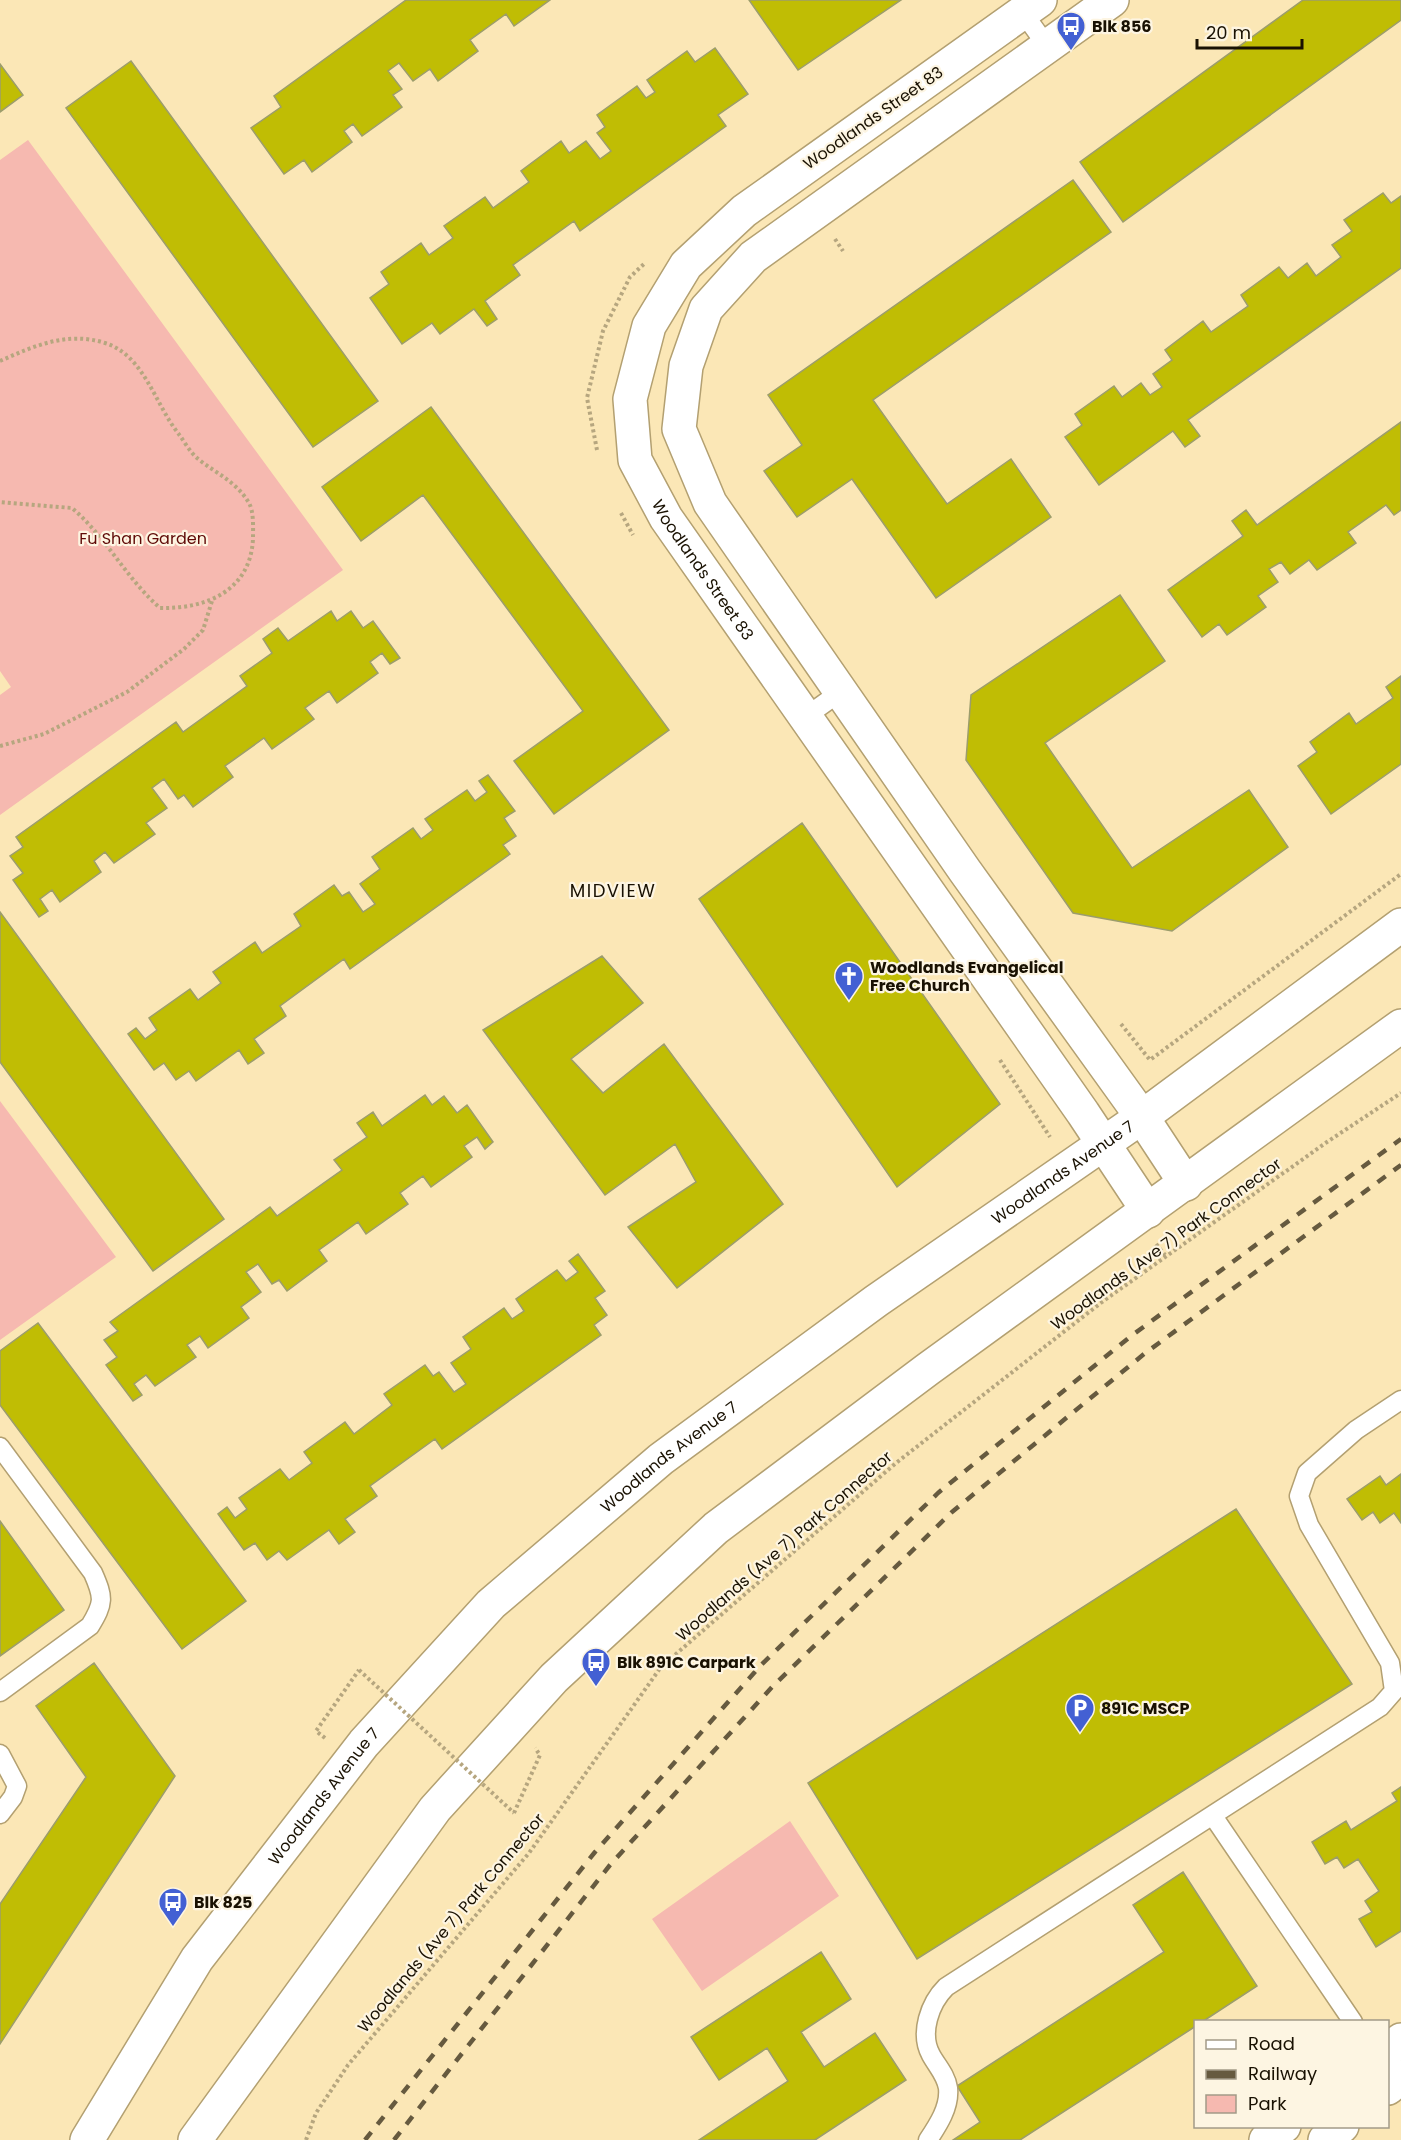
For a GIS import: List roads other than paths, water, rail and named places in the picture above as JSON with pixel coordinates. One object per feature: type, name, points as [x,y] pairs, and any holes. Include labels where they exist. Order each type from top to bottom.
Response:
[{"type":"main road","points":[[1113,0],[753,257],[706,309],[686,366],[679,429],[710,503],[965,871],[1142,1117],[1186,1184]]},
{"type":"main road","name":"Woodlands Street 83","points":[[1026,4],[744,211],[686,265],[649,326],[630,399],[635,460],[666,518],[1103,1142],[1148,1211]]},
{"type":"main road","name":"Woodlands Avenue 7","points":[[87,2140],[197,1959],[354,1757],[491,1604],[661,1459],[876,1301],[1142,1117],[1401,925]]},
{"type":"main road","points":[[195,2140],[435,1809],[554,1678],[716,1528],[928,1369],[1401,1026]]},
{"type":"main road","points":[[1389,2049],[1401,2040]]},
{"type":"main road","points":[[1266,2140],[1283,2128]]},
{"type":"main road","points":[[1325,2140],[1341,2128]]},
{"type":"lane","points":[[1026,4],[1047,46]]},
{"type":"lane","points":[[804,718],[840,692]]},
{"type":"lane","points":[[928,2140],[939,2124],[947,2101],[946,2078],[931,2055],[926,2040],[928,2017],[938,1995],[946,1987],[1380,1707],[1394,1690],[1390,1663],[1309,1525],[1299,1496],[1307,1473],[1356,1430],[1401,1400]]},
{"type":"lane","points":[[0,1447],[93,1573],[103,1596],[99,1612],[90,1626],[0,1692]]},
{"type":"lane","points":[[0,1754],[17,1786],[13,1797],[0,1814]]},
{"type":"lane","points":[[1213,1816],[1352,2020]]},
{"type":"railway","points":[[365,2140],[595,1852],[761,1665],[938,1493],[1131,1336],[1401,1139]]},
{"type":"railway","points":[[394,2140],[610,1865],[773,1686],[952,1512],[1144,1354],[1401,1165]]},
{"type":"place","name":"Blk 856","points":[[1071,52]]},
{"type":"place","name":"Woodlands Evangelical Free Church","points":[[849,1002]]},
{"type":"place","name":"Blk 891C Carpark","points":[[596,1688]]},
{"type":"place","name":"891C MSCP","points":[[1080,1734]]},
{"type":"place","name":"Blk 825","points":[[173,1928]]},
{"type":"district","name":"MIDVIEW","points":[[613,890]]},
{"type":"park label","name":"Fu Shan Garden","points":[[143,538]]}]
